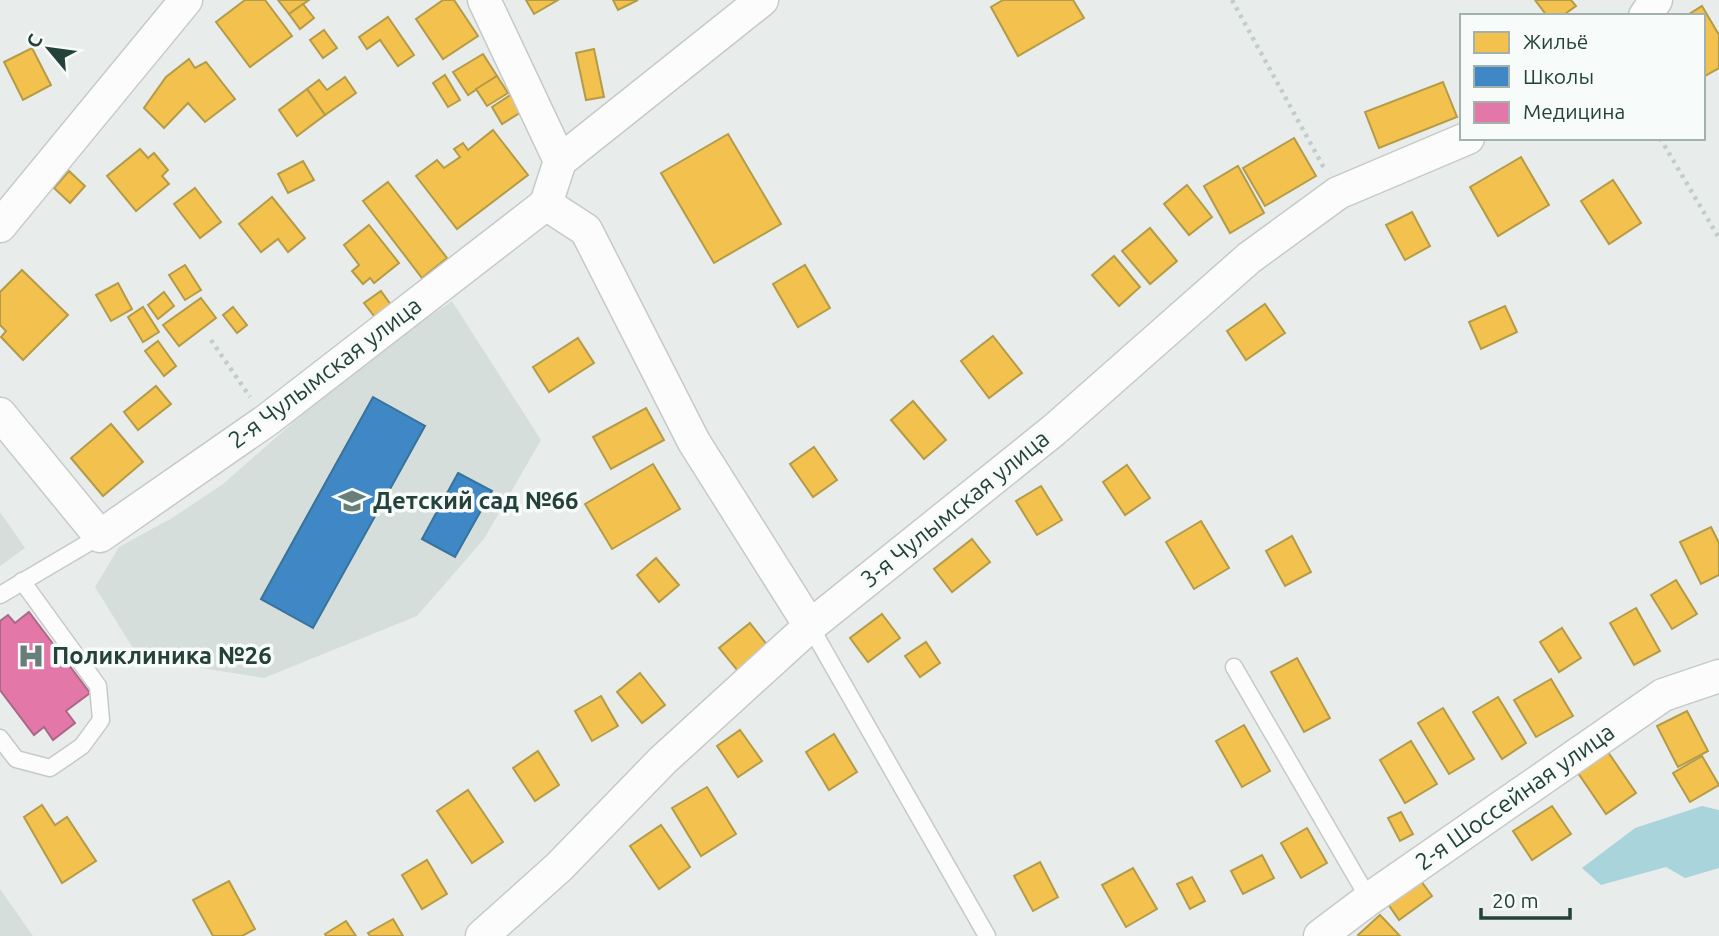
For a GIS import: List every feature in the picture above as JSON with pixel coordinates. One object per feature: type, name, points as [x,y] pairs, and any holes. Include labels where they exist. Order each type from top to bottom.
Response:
[{"type":"street","points":[[0,226],[186,0]]},
{"type":"street","points":[[484,0],[560,161]]},
{"type":"street","points":[[762,0],[560,161],[546,204],[586,230],[694,442],[810,626]]},
{"type":"street","name":"3-я Чулымская улица","points":[[482,936],[559,867],[663,760],[810,626],[1054,430],[1249,258],[1338,193],[1463,140]]},
{"type":"street","name":"2-я Чулымская улица","points":[[100,536],[267,420],[546,204]]},
{"type":"street","points":[[0,414],[100,536]]},
{"type":"street","name":"2-я Шоссейная улица","points":[[1320,936],[1662,695],[1719,676]]},
{"type":"lane","points":[[0,595],[100,536]]},
{"type":"lane","points":[[0,738],[16,759],[51,768],[82,746],[101,720],[98,685],[23,581]]},
{"type":"lane","points":[[810,626],[987,936]]},
{"type":"lane","points":[[1234,667],[1369,899]]},
{"type":"path","points":[[1232,0],[1338,193]]},
{"type":"path","points":[[1661,140],[1719,239]]},
{"type":"path","points":[[211,340],[267,420]]},
{"type":"shaded area","name":"Детский сад №66","points":[[452,301],[541,440],[484,539],[417,616],[264,678],[139,658],[95,587],[119,547],[172,518],[223,484],[363,361]]},
{"type":"shaded area","points":[[0,512],[25,548],[0,566]]},
{"type":"shaded area","points":[[0,889],[33,936],[0,936]]},
{"type":"water","points":[[1702,806],[1719,810],[1719,868],[1685,878],[1666,867],[1601,885],[1582,868],[1635,828]]},
{"type":"building: Жильё","points":[[245,0],[265,0],[292,36],[250,67],[216,22]]},
{"type":"building: Жильё","points":[[278,0],[309,0],[289,14]]},
{"type":"building: Жильё","points":[[443,0],[454,0],[478,36],[443,59],[416,19]]},
{"type":"building: Жильё","points":[[526,0],[558,0],[534,14]]},
{"type":"building: Жильё","points":[[613,0],[638,0],[618,10]]},
{"type":"building: Жильё","points":[[1003,0],[1073,0],[1084,18],[1018,56],[991,7]]},
{"type":"building: Жильё","points":[[1535,0],[1571,0],[1576,6],[1565,14],[1546,14]]},
{"type":"building: Жильё","points":[[303,4],[314,18],[300,29],[289,14]]},
{"type":"building: Жильё","points":[[1702,6],[1719,35],[1719,68],[1705,76],[1705,14],[1689,14]]},
{"type":"building: Жильё","points":[[388,17],[414,55],[398,66],[380,40],[367,49],[359,37]]},
{"type":"building: Жильё","points":[[324,30],[337,48],[323,58],[310,40]]},
{"type":"building: Жильё","points":[[32,48],[51,85],[23,100],[4,62]]},
{"type":"building: Жильё","points":[[594,49],[604,97],[586,100],[576,53]]},
{"type":"building: Жильё","points":[[483,54],[497,76],[468,95],[453,72]]},
{"type":"building: Жильё","points":[[189,59],[195,68],[206,62],[235,99],[205,122],[188,103],[164,128],[144,108],[166,77]]},
{"type":"building: Жильё","points":[[445,75],[460,100],[448,107],[433,83]]},
{"type":"building: Жильё","points":[[497,76],[508,93],[487,106],[476,89]]},
{"type":"building: Жильё","points":[[345,77],[356,93],[325,115],[307,89],[319,80],[327,90]]},
{"type":"building: Жильё","points":[[1443,82],[1457,117],[1379,148],[1365,112]]},
{"type":"building: Жильё","points":[[307,89],[325,115],[297,136],[279,110]]},
{"type":"building: Жильё","points":[[512,94],[523,111],[502,124],[492,107]]},
{"type":"building: Жильё","points":[[493,130],[528,175],[457,229],[416,176],[437,160],[444,168],[460,157],[454,149],[463,143],[468,150]]},
{"type":"building: Жильё","points":[[728,134],[781,224],[714,263],[661,173]]},
{"type":"building: Жильё","points":[[1294,138],[1316,176],[1265,206],[1243,168]]},
{"type":"building: Жильё","points":[[140,149],[148,158],[154,153],[168,170],[162,176],[169,184],[136,211],[107,176]]},
{"type":"building: Жильё","points":[[1521,157],[1549,205],[1498,236],[1470,187]]},
{"type":"building: Жильё","points":[[303,161],[314,180],[288,193],[278,174]]},
{"type":"building: Жильё","points":[[1238,166],[1264,213],[1230,233],[1204,186]]},
{"type":"building: Жильё","points":[[69,171],[85,186],[70,203],[54,188]]},
{"type":"building: Жильё","points":[[1613,180],[1641,223],[1609,244],[1581,201]]},
{"type":"building: Жильё","points":[[388,182],[447,258],[422,278],[363,201]]},
{"type":"building: Жильё","points":[[1187,185],[1212,217],[1189,235],[1164,204]]},
{"type":"building: Жильё","points":[[195,188],[221,222],[200,238],[174,204]]},
{"type":"building: Жильё","points":[[272,197],[305,238],[288,252],[278,239],[261,252],[239,224]]},
{"type":"building: Жильё","points":[[1412,212],[1430,246],[1405,260],[1386,225]]},
{"type":"building: Жильё","points":[[369,225],[399,263],[374,283],[370,278],[363,284],[352,271],[359,265],[344,245]]},
{"type":"building: Жильё","points":[[1150,228],[1177,261],[1150,284],[1122,251]]},
{"type":"building: Жильё","points":[[1114,256],[1140,287],[1119,306],[1092,275]]},
{"type":"building: Жильё","points":[[185,265],[201,290],[185,300],[169,275]]},
{"type":"building: Жильё","points":[[805,265],[830,308],[798,327],[773,284]]},
{"type":"building: Жильё","points":[[22,270],[68,315],[23,360],[1,337],[6,331],[0,325],[0,292]]},
{"type":"building: Жильё","points":[[118,283],[132,309],[111,321],[96,295]]},
{"type":"building: Жильё","points":[[381,291],[391,305],[374,316],[364,303]]},
{"type":"building: Жильё","points":[[164,292],[174,306],[158,319],[148,305]]},
{"type":"building: Жильё","points":[[201,298],[216,318],[179,346],[163,325]]},
{"type":"building: Жильё","points":[[1265,304],[1285,333],[1246,360],[1227,331]]},
{"type":"building: Жильё","points":[[1505,306],[1517,332],[1481,349],[1469,322]]},
{"type":"building: Жильё","points":[[143,307],[159,332],[143,342],[128,317]]},
{"type":"building: Жильё","points":[[233,307],[247,325],[237,333],[223,315]]},
{"type":"building: Жильё","points":[[993,336],[1022,373],[989,398],[961,361]]},
{"type":"building: Жильё","points":[[578,338],[594,363],[549,392],[533,367]]},
{"type":"building: Жильё","points":[[158,341],[176,366],[164,376],[145,351]]},
{"type":"building: Жильё","points":[[156,386],[171,404],[138,430],[124,412]]},
{"type":"building: Жильё","points":[[913,401],[946,440],[924,459],[891,420]]},
{"type":"building: Жильё","points":[[646,408],[664,440],[611,469],[593,437]]},
{"type":"building: Жильё","points":[[111,424],[143,462],[103,496],[71,458]]},
{"type":"building: Жильё","points":[[814,447],[837,480],[813,497],[790,464]]},
{"type":"building: Жильё","points":[[653,464],[680,509],[612,549],[585,504]]},
{"type":"building: Жильё","points":[[1127,465],[1150,498],[1125,515],[1103,482]]},
{"type":"building: Жильё","points":[[1041,486],[1062,520],[1037,535],[1016,501]]},
{"type":"building: Жильё","points":[[1201,521],[1229,568],[1194,589],[1166,542]]},
{"type":"building: Жильё","points":[[1711,527],[1719,543],[1719,575],[1701,584],[1680,542]]},
{"type":"building: Жильё","points":[[1292,536],[1311,572],[1285,586],[1266,551]]},
{"type":"building: Жильё","points":[[972,539],[990,562],[952,592],[934,569]]},
{"type":"building: Жильё","points":[[656,558],[679,585],[659,602],[637,575]]},
{"type":"building: Жильё","points":[[1676,580],[1697,614],[1672,629],[1651,595]]},
{"type":"building: Жильё","points":[[1636,608],[1660,651],[1634,665],[1610,623]]},
{"type":"building: Жильё","points":[[882,614],[900,638],[868,662],[850,638]]},
{"type":"building: Жильё","points":[[750,623],[768,646],[738,671],[719,648]]},
{"type":"building: Жильё","points":[[1562,628],[1581,658],[1559,672],[1540,642]]},
{"type":"building: Жильё","points":[[926,642],[940,663],[920,677],[905,656]]},
{"type":"building: Жильё","points":[[1297,658],[1330,718],[1304,732],[1271,672]]},
{"type":"building: Жильё","points":[[640,673],[665,705],[642,723],[617,692]]},
{"type":"building: Жильё","points":[[1551,679],[1573,716],[1536,737],[1514,700]]},
{"type":"building: Жильё","points":[[601,696],[618,726],[592,741],[575,711]]},
{"type":"building: Жильё","points":[[1498,697],[1526,743],[1502,759],[1473,712]]},
{"type":"building: Жильё","points":[[1443,708],[1474,759],[1449,774],[1418,723]]},
{"type":"building: Жильё","points":[[1687,711],[1708,751],[1678,767],[1657,726]]},
{"type":"building: Жильё","points":[[1244,725],[1270,771],[1242,787],[1216,741]]},
{"type":"building: Жильё","points":[[740,730],[762,761],[738,777],[717,746]]},
{"type":"building: Жильё","points":[[834,734],[857,772],[829,790],[806,752]]},
{"type":"building: Жильё","points":[[1411,741],[1437,784],[1405,803],[1380,760]]},
{"type":"building: Жильё","points":[[538,751],[559,785],[535,801],[513,768]]},
{"type":"building: Жильё","points":[[1608,752],[1636,793],[1606,814],[1578,773]]},
{"type":"building: Жильё","points":[[1702,756],[1719,785],[1690,802],[1673,773]]},
{"type":"building: Жильё","points":[[707,787],[736,834],[701,856],[672,808]]},
{"type":"building: Жильё","points":[[468,790],[503,842],[472,863],[437,811]]},
{"type":"building: Жильё","points":[[42,805],[55,825],[67,817],[96,861],[62,883],[24,817]]},
{"type":"building: Жильё","points":[[1552,806],[1571,834],[1532,860],[1513,831]]},
{"type":"building: Жильё","points":[[1401,812],[1413,834],[1400,841],[1388,818]]},
{"type":"building: Жильё","points":[[661,825],[690,867],[659,889],[630,846]]},
{"type":"building: Жильё","points":[[1307,828],[1327,863],[1301,878],[1281,843]]},
{"type":"building: Жильё","points":[[1262,855],[1274,878],[1243,894],[1231,871]]},
{"type":"building: Жильё","points":[[427,860],[447,894],[422,909],[402,875]]},
{"type":"building: Жильё","points":[[1040,862],[1058,897],[1033,911],[1014,876]]},
{"type":"building: Жильё","points":[[1133,868],[1157,909],[1126,927],[1102,885]]},
{"type":"building: Жильё","points":[[1192,877],[1205,901],[1190,909],[1177,884]]},
{"type":"building: Жильё","points":[[229,881],[255,929],[242,936],[213,936],[193,900]]},
{"type":"building: Жильё","points":[[1421,881],[1432,896],[1399,920],[1388,904]]},
{"type":"building: Жильё","points":[[1380,915],[1400,936],[1358,935]]},
{"type":"building: Жильё","points":[[393,919],[403,936],[370,936],[368,933]]},
{"type":"building: Жильё","points":[[346,921],[356,936],[326,936],[325,934]]},
{"type":"building: Школы","points":[[373,397],[425,426],[313,628],[261,599]]},
{"type":"building: Школы","points":[[458,473],[492,491],[455,557],[422,539]]},
{"type":"building: Медицина","name":"Поликлиника №26","points":[[29,612],[90,693],[66,711],[75,723],[53,740],[44,727],[34,735],[0,690],[0,621],[8,615],[15,623]]},
{"type":"place","name":"Детский сад №66","points":[[352,501]]},
{"type":"place","name":"Поликлиника №26","points":[[31,656]]}]
